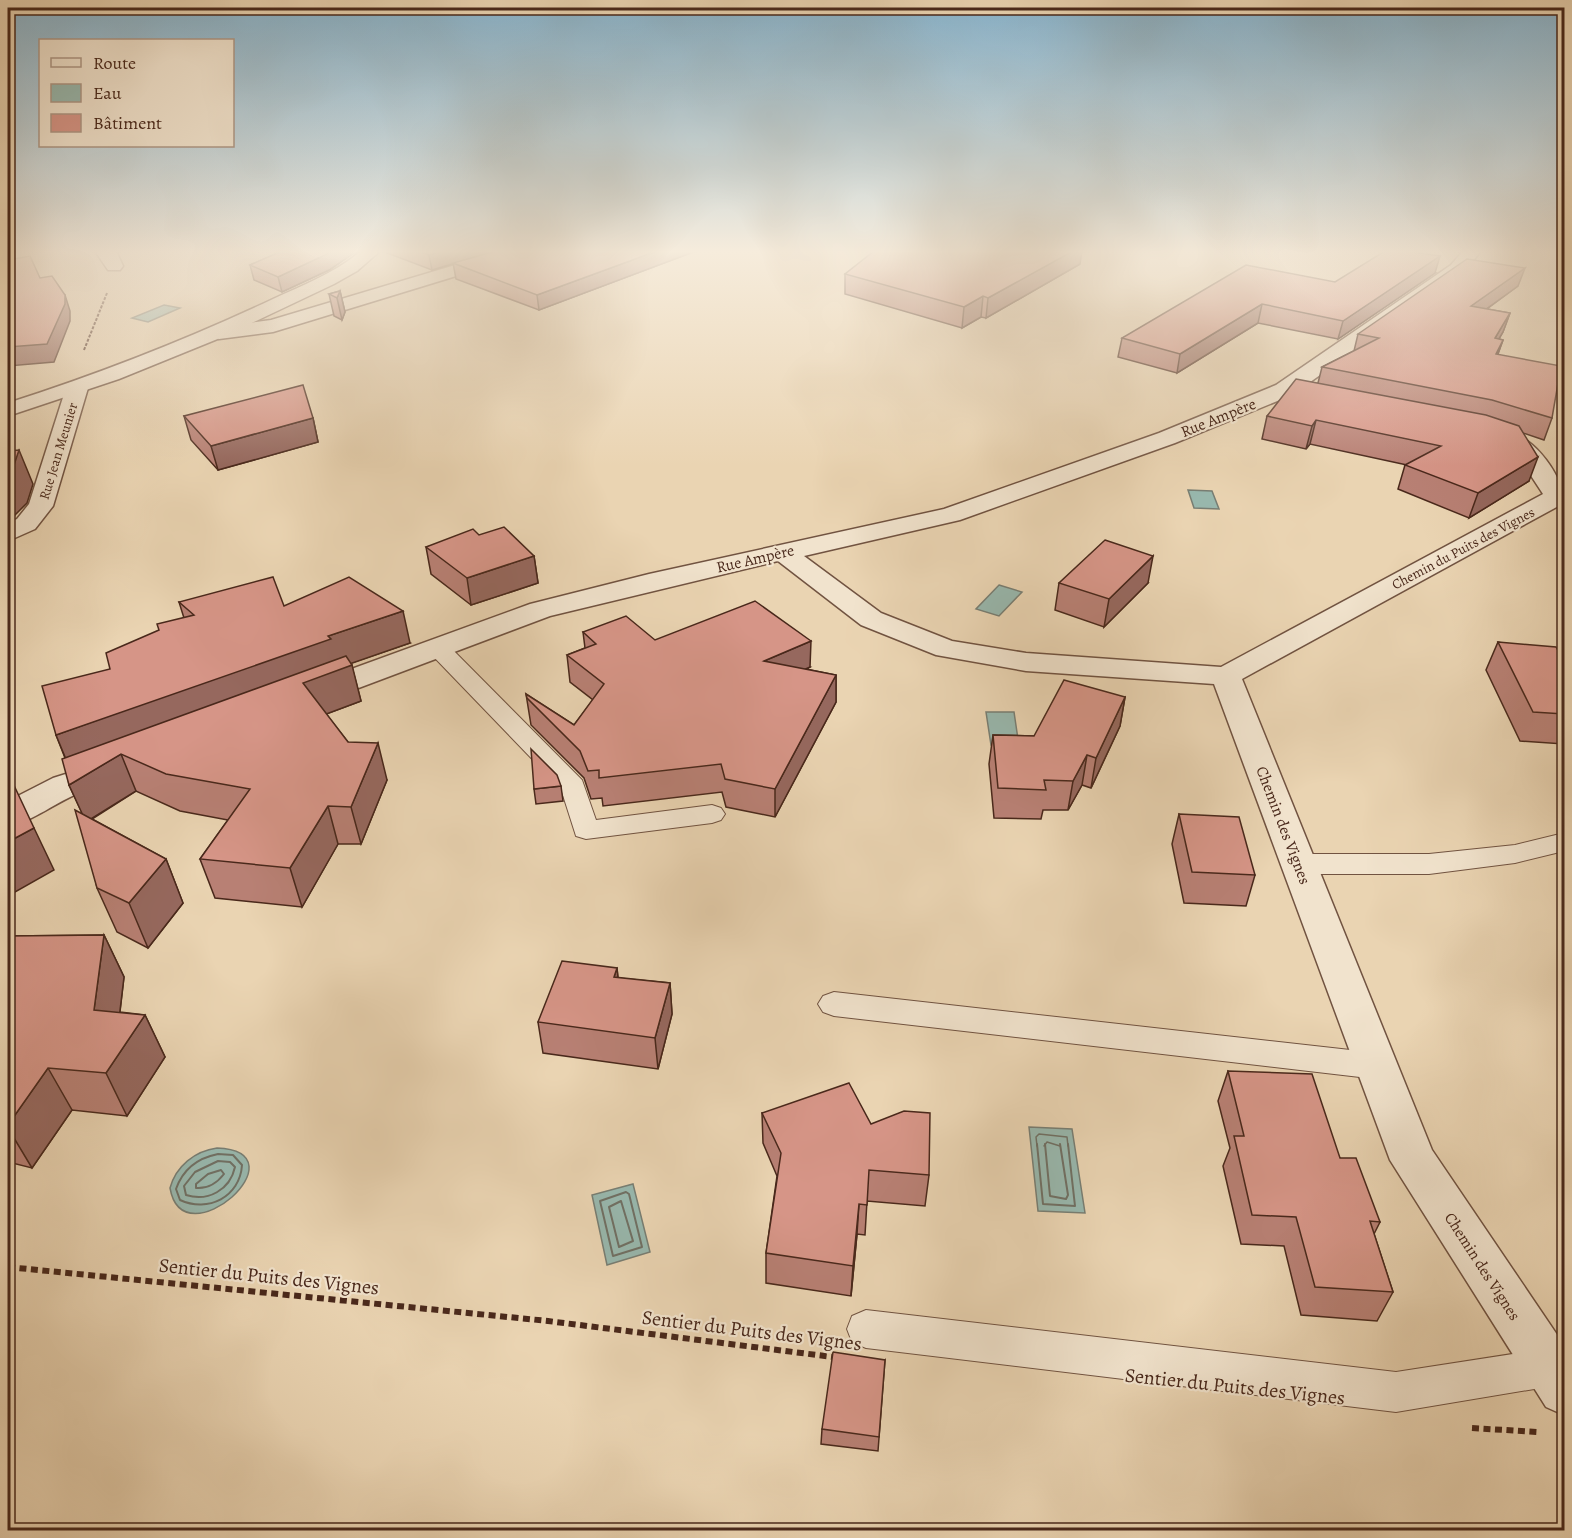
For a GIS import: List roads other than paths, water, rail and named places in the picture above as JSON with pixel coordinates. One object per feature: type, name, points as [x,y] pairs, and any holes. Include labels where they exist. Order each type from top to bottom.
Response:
[{"type":"street","points":[[8,410],[147,364],[240,323]]},
{"type":"street","points":[[219,333],[284,323]]},
{"type":"street","name":"Rue Ampère","points":[[285,705],[540,610],[649,582],[951,515],[1167,438],[1284,390],[1380,323]]},
{"type":"street","name":"Rue Jean Meunier","points":[[8,532],[26,524],[41,506],[77,388]]},
{"type":"street","points":[[1284,390],[1316,396]]},
{"type":"street","name":"Chemin du Puits des Vignes","points":[[1226,676],[1561,498],[1520,444],[1484,430]]},
{"type":"street","points":[[782,552],[871,619],[946,649],[1026,662],[1226,676]]},
{"type":"street","name":"Chemin des Vignes","points":[[1226,676],[1413,1160],[1559,1374]]},
{"type":"street","points":[[8,816],[65,786],[131,762]]},
{"type":"lane","points":[[438,648],[573,786],[586,830],[712,814]]},
{"type":"lane","points":[[1299,864],[1429,864],[1515,854],[1564,842]]},
{"type":"lane","points":[[834,1005],[1377,1066]]},
{"type":"lane","points":[[866,1329],[1396,1392],[1559,1374]]},
{"type":"water","points":[[1188,490],[1212,491],[1219,509],[1194,508]]},
{"type":"water","points":[[999,585],[1022,592],[999,616],[976,609]]},
{"type":"water","points":[[986,712],[1014,712],[1019,746],[991,745]]},
{"type":"water","points":[[1029,1127],[1072,1129],[1085,1213],[1038,1211]]},
{"type":"water","points":[[217,1148],[241,1154],[249,1166],[245,1182],[232,1197],[214,1209],[195,1214],[179,1208],[170,1188],[177,1173],[194,1156]]},
{"type":"water","points":[[633,1184],[650,1252],[607,1265],[592,1195]]}]
